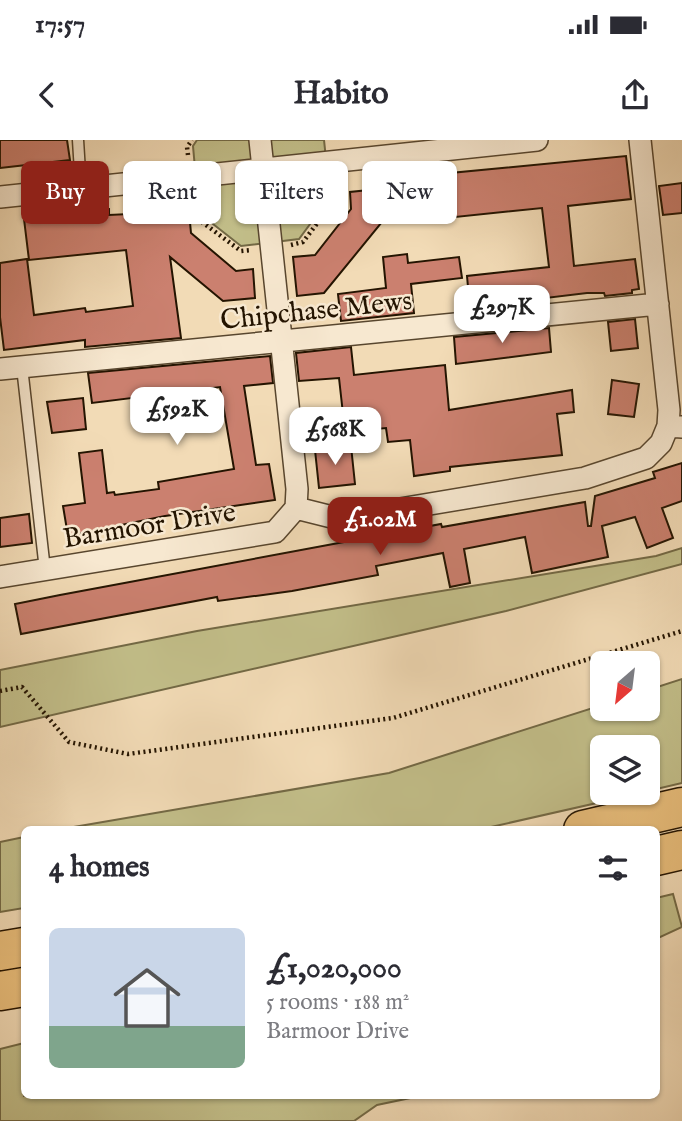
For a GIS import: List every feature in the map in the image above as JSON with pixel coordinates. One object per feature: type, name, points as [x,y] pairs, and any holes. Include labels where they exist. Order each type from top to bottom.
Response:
[{"type":"highway","points":[[600,826],[682,807]]},
{"type":"highway","points":[[660,855],[682,850]]},
{"type":"highway","points":[[0,951],[21,948]]},
{"type":"highway","points":[[0,991],[21,988]]},
{"type":"street","points":[[260,140],[262,161]]},
{"type":"street","points":[[339,161],[537,140]]},
{"type":"street","points":[[269,224],[297,489],[296,508],[340,519],[585,478],[646,458],[675,426],[664,364],[640,140]]},
{"type":"street","points":[[109,185],[235,172]]},
{"type":"street","points":[[0,197],[21,195]]},
{"type":"street","name":"Chipchase Mews","points":[[0,369],[658,304]]},
{"type":"street","name":"Barmoor Drive","points":[[0,577],[275,532],[296,508]]},
{"type":"lane","points":[[78,140],[79,161]]},
{"type":"lane","points":[[22,367],[45,570]]},
{"type":"path","points":[[0,691],[22,687],[69,742],[128,754],[393,718],[682,631]]},
{"type":"shaded area","points":[[197,140],[324,140],[326,161],[235,161],[235,224],[310,224],[299,239],[241,246],[213,224],[221,224],[221,161],[194,161],[193,146]]},
{"type":"shaded area","points":[[682,548],[682,564],[506,611],[0,727],[0,670],[197,631],[656,556]]},
{"type":"shaded area","points":[[682,679],[682,783],[660,788],[660,735],[590,735],[590,805],[495,826],[80,826],[389,773],[590,709],[590,721],[660,721],[660,686]]},
{"type":"shaded area","points":[[21,838],[21,908],[0,912],[0,842]]},
{"type":"shaded area","points":[[673,894],[682,927],[660,937],[660,897]]},
{"type":"shaded area","points":[[21,1044],[21,1099],[406,1099],[377,1105],[354,1121],[0,1121],[0,1049]]},
{"type":"building","points":[[0,140],[67,140],[70,160],[21,161],[21,166],[0,168]]},
{"type":"building","points":[[626,156],[631,199],[568,206],[574,266],[635,259],[639,289],[632,290],[632,293],[605,296],[604,293],[587,293],[545,298],[546,302],[470,309],[467,276],[549,267],[542,208],[457,217],[457,172]]},
{"type":"building","points":[[682,183],[682,213],[663,215],[659,186]]},
{"type":"building","points":[[362,191],[362,224],[380,224],[324,293],[297,296],[293,257],[315,255],[339,224],[348,224],[350,192]]},
{"type":"building","points":[[123,214],[123,224],[190,224],[191,233],[236,271],[253,269],[255,298],[223,301],[170,257],[181,338],[85,347],[85,340],[4,350],[0,317],[0,263],[27,259],[34,315],[85,308],[86,312],[133,306],[126,250],[29,260],[25,224],[109,224],[109,215]]},
{"type":"building","points":[[407,254],[408,263],[459,257],[462,278],[411,284],[414,313],[341,321],[338,294],[386,288],[383,257]]},
{"type":"building","points":[[635,319],[638,348],[611,351],[608,322]]},
{"type":"building","points":[[549,328],[551,352],[456,364],[454,337]]},
{"type":"building","points":[[351,347],[354,375],[445,365],[449,410],[572,390],[574,412],[557,414],[562,455],[450,467],[450,471],[414,476],[410,440],[388,442],[386,428],[345,432],[339,378],[299,381],[296,353]]},
{"type":"building","points":[[270,356],[273,383],[244,386],[256,465],[269,464],[275,500],[165,516],[68,536],[63,506],[85,503],[79,453],[102,450],[107,493],[114,492],[115,495],[159,489],[158,482],[234,469],[220,387],[92,403],[88,373]]},
{"type":"building","points":[[612,380],[639,384],[634,417],[608,414]]},
{"type":"building","points":[[83,398],[86,429],[52,433],[47,402]]},
{"type":"building","points":[[351,446],[355,484],[319,488],[315,450]]},
{"type":"building","points":[[682,463],[682,501],[662,508],[673,538],[647,548],[635,517],[602,526],[608,557],[532,573],[525,537],[464,549],[470,583],[450,587],[443,553],[376,566],[378,575],[292,591],[218,601],[217,597],[21,634],[15,604],[60,595],[441,524],[442,527],[585,502],[588,526],[591,526],[595,496],[655,478],[653,472]]},
{"type":"building","points":[[29,514],[32,543],[0,547],[0,518]]}]
